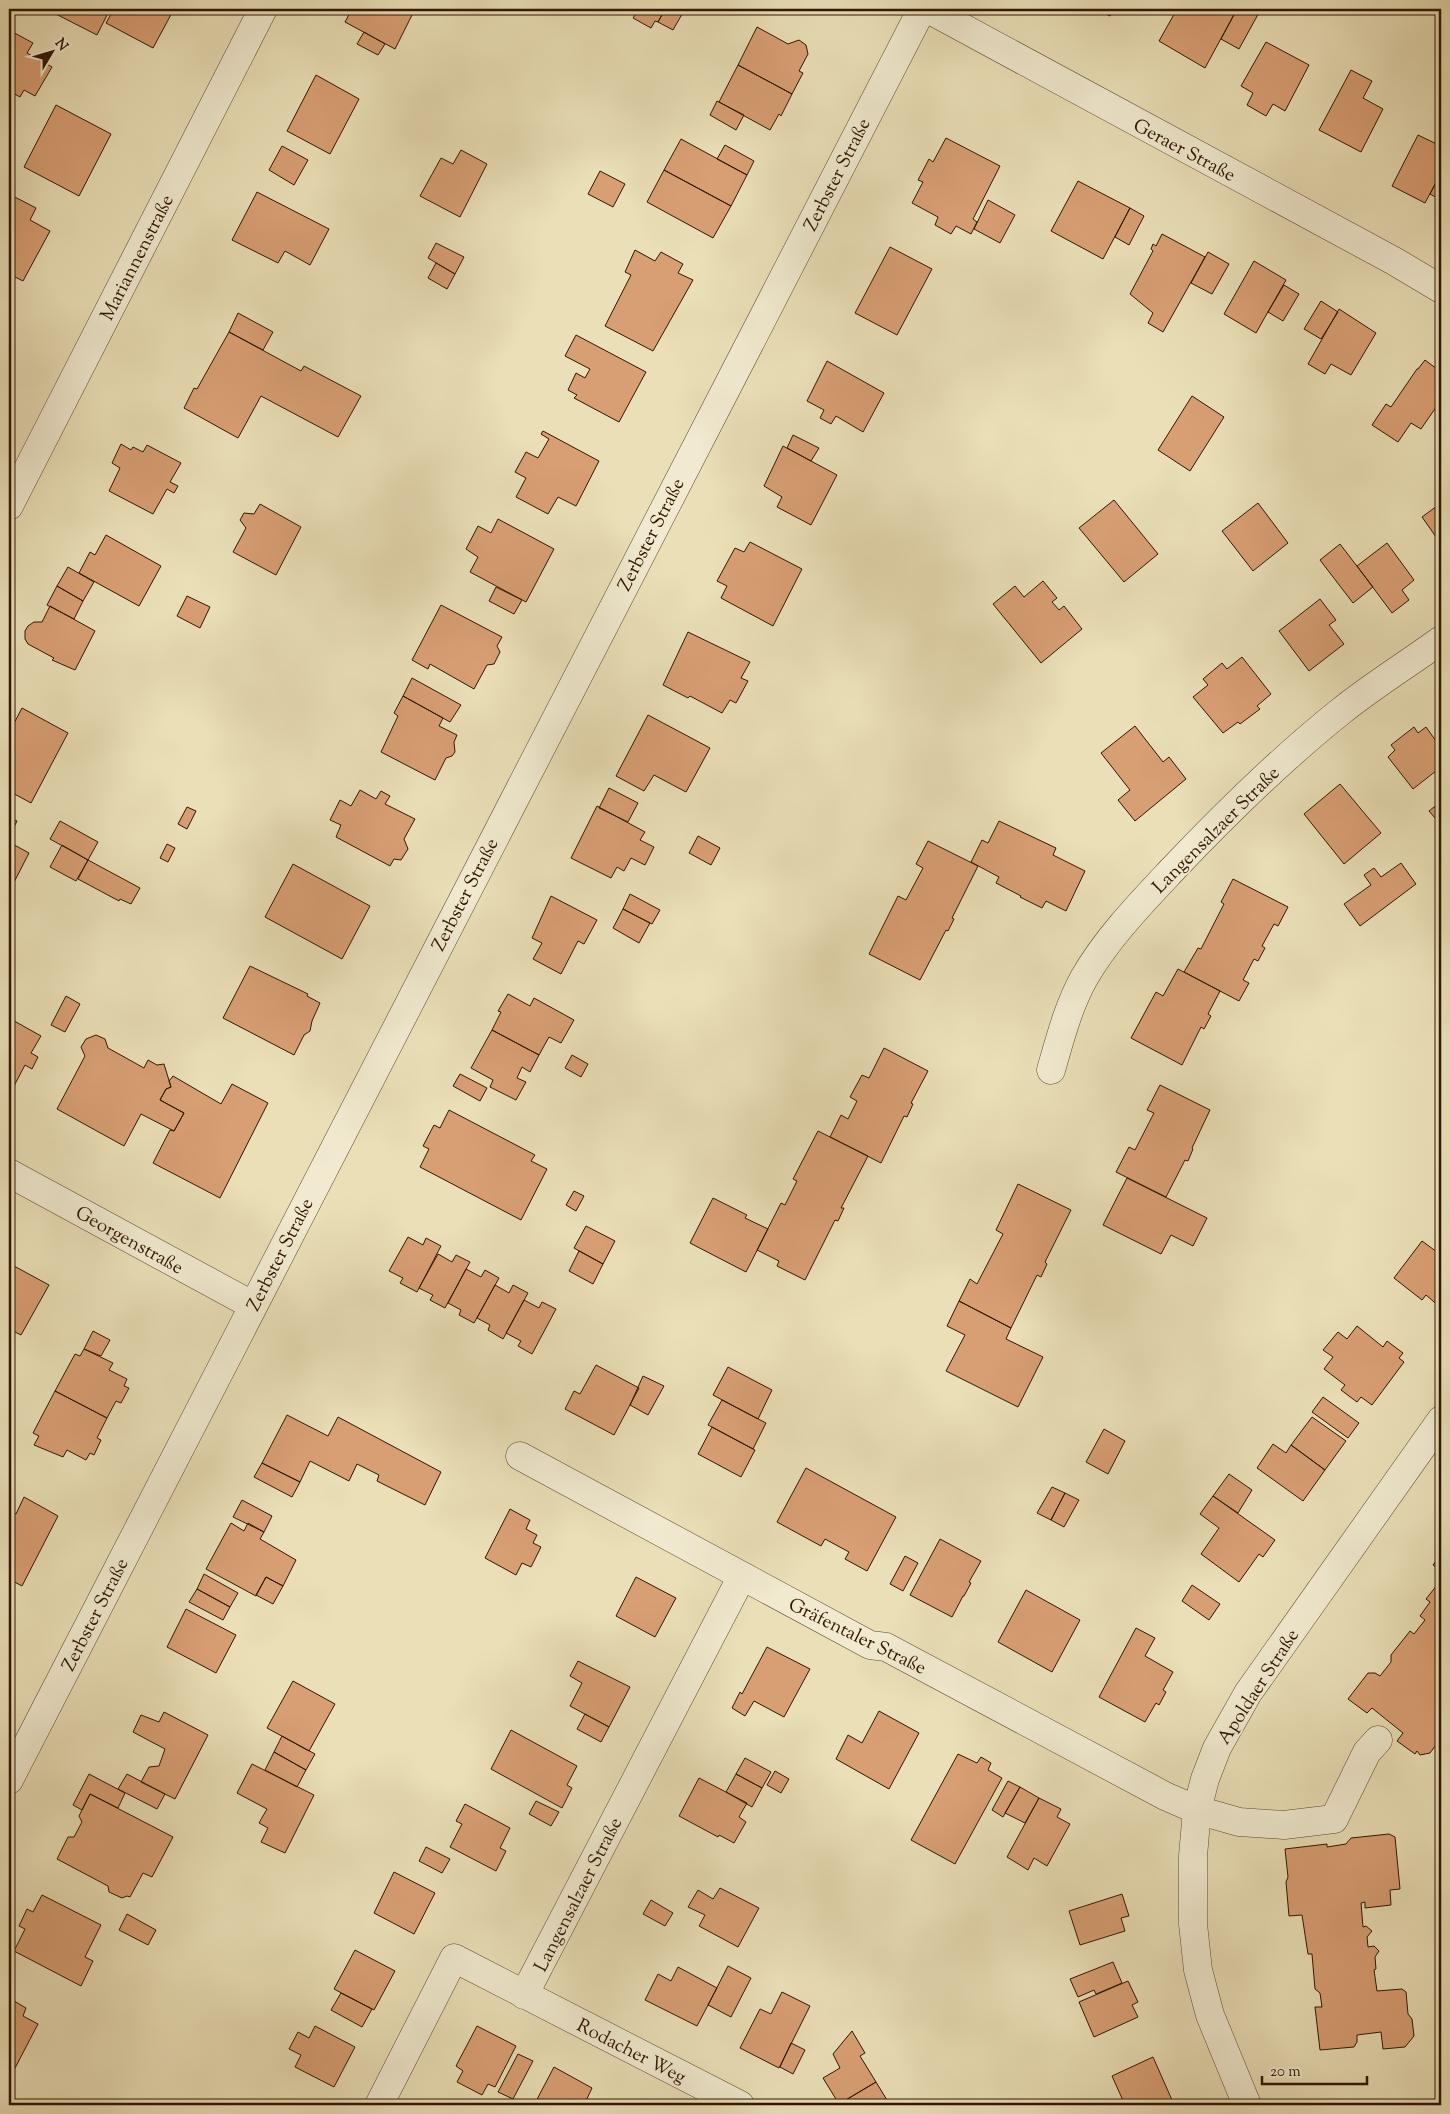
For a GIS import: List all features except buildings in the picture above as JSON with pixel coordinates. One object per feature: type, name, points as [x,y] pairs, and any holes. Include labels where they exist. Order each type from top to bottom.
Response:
[{"type":"street","name":"Mariannenstraße","points":[[9,506],[263,9]]},
{"type":"street","name":"Zerbster Straße","points":[[9,1780],[252,1304],[922,9]]},
{"type":"street","name":"Geraer Straße","points":[[928,9],[1394,261],[1441,289]]},
{"type":"street","name":"Langensalzaer Straße","points":[[1051,1070],[1072,1003],[1085,977],[1108,943],[1155,889],[1234,806],[1292,752],[1341,712],[1441,640]]},
{"type":"street","name":"Georgenstraße","points":[[9,1173],[252,1304]]},
{"type":"street","name":"Apoldaer Straße","points":[[1247,2105],[1210,2015],[1198,1970],[1193,1924],[1193,1856],[1197,1810],[1216,1748],[1248,1693],[1439,1429]]},
{"type":"street","name":"Gräfentaler Straße","points":[[520,1456],[870,1645],[886,1647],[1165,1796],[1197,1810],[1239,1822],[1284,1825],[1334,1819],[1366,1752],[1378,1740]]},
{"type":"street","name":"Langensalzaer Straße","points":[[524,1995],[742,1576]]},
{"type":"street","points":[[378,2105],[454,1958],[524,1995]]},
{"type":"street","name":"Rodacher Weg","points":[[524,1995],[740,2105]]}]
